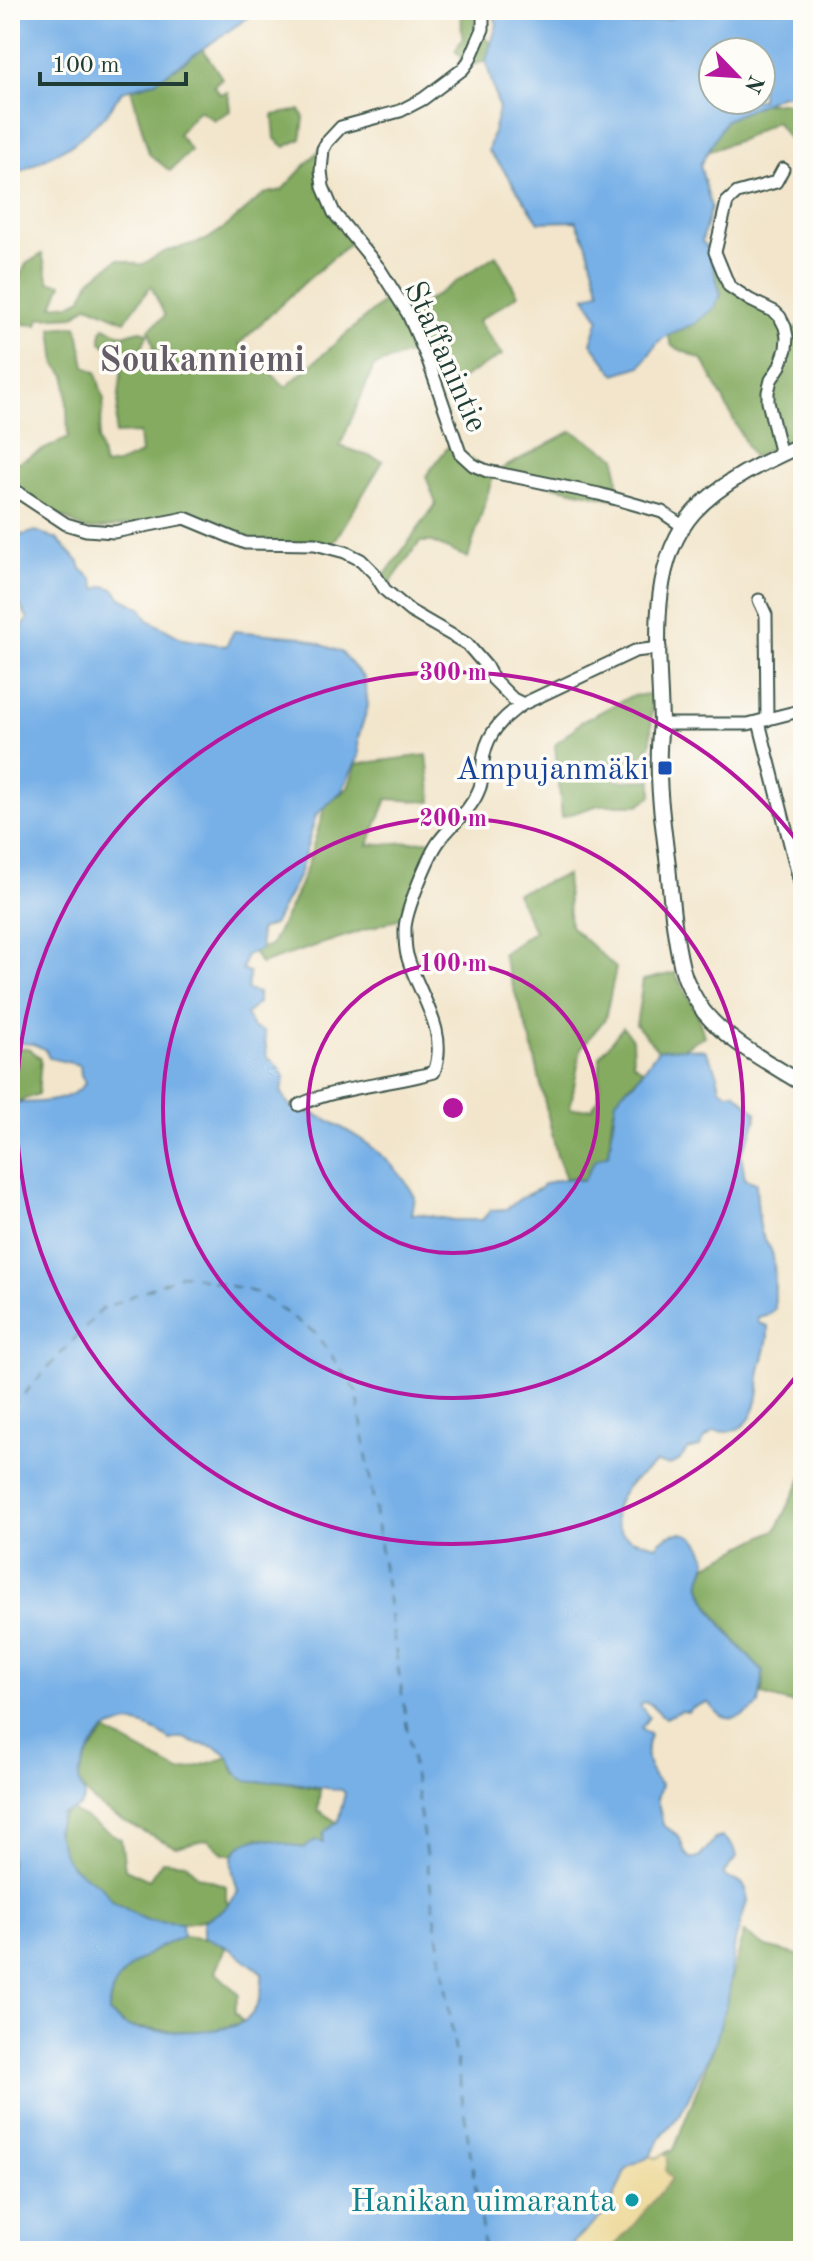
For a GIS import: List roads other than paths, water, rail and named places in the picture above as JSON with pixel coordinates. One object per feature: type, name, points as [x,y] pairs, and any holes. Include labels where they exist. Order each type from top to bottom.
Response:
[{"type":"street","name":"Staffanintie","points":[[483,10],[483,29],[463,69],[423,99],[400,111],[341,127],[327,142],[321,160],[323,187],[334,213],[379,268],[408,314],[428,360],[460,453],[473,465],[487,471],[599,494],[662,512],[684,527]]},
{"type":"street","points":[[781,455],[768,392],[786,349],[785,327],[775,312],[729,286],[715,252],[727,202],[737,193],[776,182],[783,169]]},
{"type":"street","points":[[803,444],[718,491],[694,512],[673,546],[664,571],[659,610],[661,724],[658,744],[670,889],[682,970],[690,989],[706,1014],[722,1029],[803,1084]]},
{"type":"street","points":[[10,487],[66,524],[86,530],[114,532],[185,518],[245,543],[315,544],[345,552],[361,560],[385,590],[410,611],[467,644],[493,679],[513,699],[523,704]]},
{"type":"street","points":[[759,600],[766,615],[763,721],[803,895]]},
{"type":"street","points":[[299,1105],[320,1095],[402,1081],[434,1072],[438,1053],[435,1022],[407,954],[404,926],[439,840],[478,794],[483,759],[491,735],[508,714],[523,704],[635,651],[660,648]]},
{"type":"street","points":[[661,724],[740,725],[803,710]]},
{"type":"water","points":[[10,10],[259,10],[154,82],[122,91],[106,115],[73,144],[10,177]]},
{"type":"water","points":[[492,10],[579,10],[591,22],[632,25],[671,18],[670,10],[803,10],[803,92],[777,97],[777,36],[697,36],[697,116],[735,116],[726,120],[700,165],[711,207],[702,241],[708,249],[721,295],[713,309],[694,324],[658,342],[641,366],[615,374],[591,343],[599,318],[585,297],[600,291],[586,242],[576,221],[539,222],[488,151],[499,109],[486,61],[497,24]]},
{"type":"water","points":[[10,520],[14,530],[23,535],[36,531],[57,539],[93,579],[96,589],[105,586],[114,589],[121,598],[141,608],[147,619],[183,639],[226,646],[234,631],[302,637],[341,652],[364,678],[368,706],[358,738],[359,756],[342,791],[316,815],[299,875],[273,925],[259,930],[261,949],[246,955],[242,970],[249,973],[247,990],[258,993],[258,1003],[246,1014],[253,1028],[264,1032],[267,1057],[279,1067],[285,1078],[281,1091],[287,1103],[343,1128],[383,1157],[415,1197],[412,1214],[453,1220],[482,1220],[491,1210],[507,1209],[547,1183],[568,1178],[583,1181],[595,1160],[609,1154],[616,1100],[635,1082],[658,1050],[705,1050],[716,1069],[720,1088],[728,1093],[735,1092],[756,1112],[751,1134],[741,1153],[745,1179],[756,1183],[761,1230],[772,1253],[775,1309],[758,1317],[758,1323],[768,1326],[768,1332],[755,1408],[741,1427],[724,1432],[714,1431],[700,1447],[687,1450],[679,1461],[669,1465],[656,1463],[642,1473],[623,1491],[615,1515],[620,1530],[633,1540],[656,1546],[663,1539],[678,1533],[692,1536],[698,1541],[707,1562],[700,1583],[705,1597],[728,1632],[763,1672],[759,1705],[738,1718],[721,1716],[707,1702],[688,1712],[681,1711],[665,1718],[649,1703],[640,1705],[649,1717],[641,1728],[650,1735],[648,1762],[652,1775],[661,1785],[657,1799],[663,1825],[679,1836],[690,1858],[699,1858],[715,1839],[722,1837],[730,1843],[737,1857],[723,1874],[742,1883],[747,1901],[735,1942],[729,1993],[716,2040],[680,2115],[662,2135],[650,2156],[625,2171],[604,2214],[564,2251],[10,2251],[10,1103],[61,1099],[85,1083],[80,1065],[49,1058],[45,1049],[33,1044],[10,1042],[10,646],[28,619],[10,588]],"holes":[[[130,1723],[170,1740],[184,1738],[217,1748],[225,1753],[235,1771],[247,1781],[287,1782],[345,1793],[338,1822],[324,1832],[323,1842],[316,1840],[304,1848],[256,1839],[242,1845],[234,1853],[232,1869],[238,1892],[223,1909],[203,1921],[203,1937],[242,1957],[262,1973],[262,1980],[259,2001],[252,2014],[231,2027],[186,2031],[140,2029],[123,2025],[109,2013],[110,1998],[123,1974],[145,1956],[183,1936],[182,1923],[146,1920],[112,1901],[102,1887],[71,1866],[56,1831],[61,1814],[76,1809],[83,1802],[80,1774],[98,1739],[106,1730]]]},
{"type":"place","name":"Ampujanmäki","points":[[665,768]]},
{"type":"place","name":"Hanikan uimaranta","points":[[632,2200]]},
{"type":"district","name":"Soukanniemi","points":[[202,358]]}]
